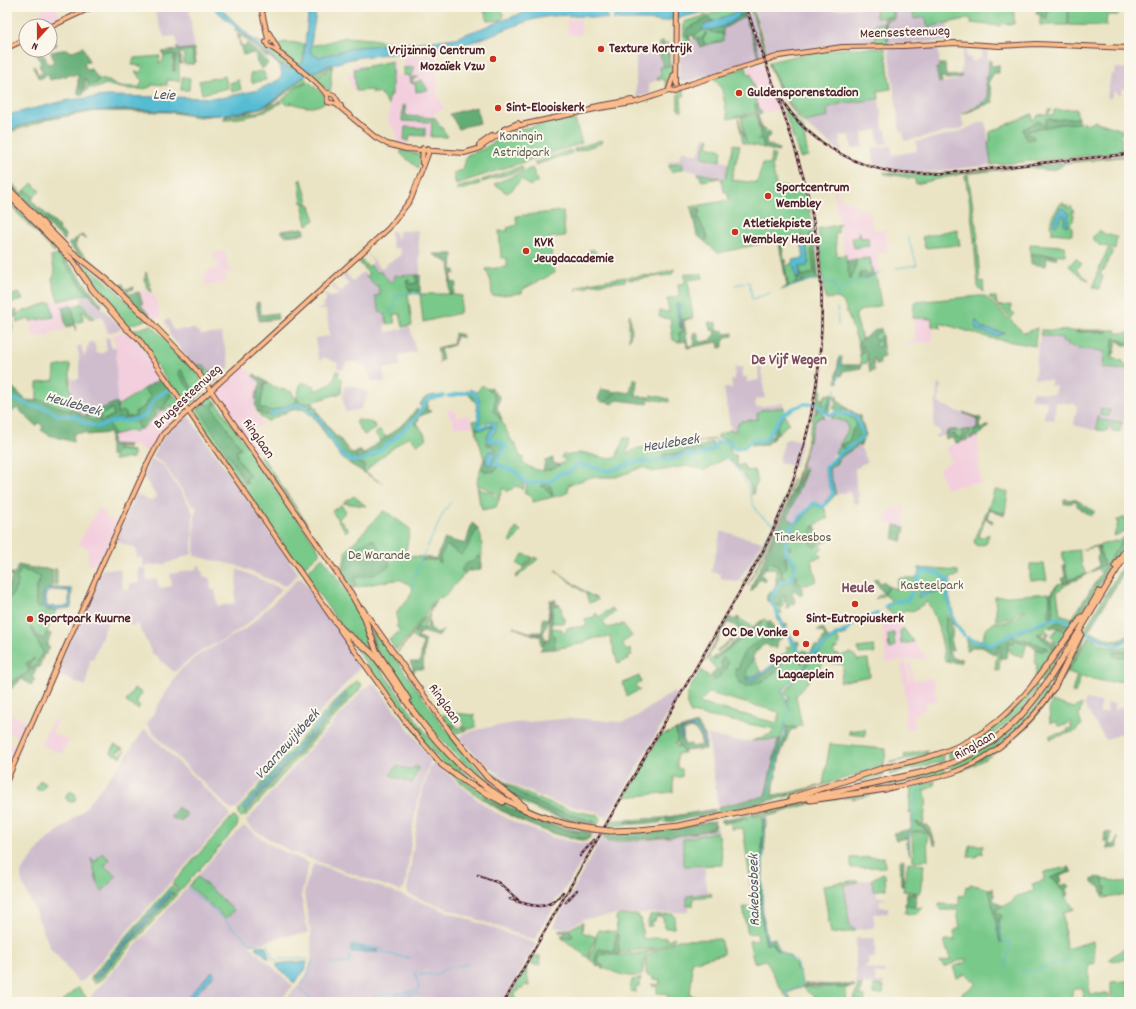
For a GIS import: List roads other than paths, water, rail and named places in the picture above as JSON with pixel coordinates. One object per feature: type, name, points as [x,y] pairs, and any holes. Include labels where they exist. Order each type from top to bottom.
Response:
[{"type":"highway","name":"Ringlaan","points":[[7,187],[58,242]]},
{"type":"highway","name":"Ringlaan","points":[[7,193],[67,251],[106,280],[151,322]]},
{"type":"highway","name":"Ringlaan","points":[[67,251],[97,295],[127,328]]},
{"type":"highway","points":[[388,672],[413,711],[448,755],[476,780],[517,807],[562,824],[610,829],[654,829],[717,817],[936,769],[967,756],[995,740],[1021,717],[1038,697],[1129,545]]},
{"type":"highway","points":[[1034,683],[1090,610],[1129,550]]},
{"type":"highway","points":[[350,592],[364,616],[381,663]]},
{"type":"highway","points":[[325,607],[346,632],[367,648],[381,663],[424,720],[451,752],[488,785],[525,807],[560,820],[593,828]]},
{"type":"highway","points":[[1054,688],[1069,662],[1090,610]]},
{"type":"highway","points":[[453,736],[487,777],[525,807]]},
{"type":"highway","points":[[442,765],[467,783],[510,806],[517,807]]},
{"type":"highway","points":[[791,800],[887,767]]},
{"type":"highway","points":[[791,800],[801,802],[886,789]]},
{"type":"main road","points":[[58,23],[92,7]]},
{"type":"main road","points":[[261,7],[267,31],[273,45],[328,95],[328,102],[334,101]]},
{"type":"main road","points":[[674,88],[676,7]]},
{"type":"main road","points":[[270,39],[267,45],[273,45]]},
{"type":"main road","points":[[674,88],[676,39]]},
{"type":"main road","points":[[7,48],[18,43]]},
{"type":"main road","name":"Meensesteenweg","points":[[328,95],[334,95],[334,101],[383,142],[398,148],[464,153],[471,151],[513,126],[645,98],[742,66],[787,54],[842,47],[955,43],[999,46],[1037,44],[1129,48]]},
{"type":"main road","name":"Brugsesteenweg","points":[[7,780],[153,452],[163,434],[389,228],[411,200],[420,172],[425,149]]},
{"type":"main road","name":"Ringlaan","points":[[151,322],[186,358],[210,390],[350,592],[453,736]]},
{"type":"main road","points":[[127,328],[139,340],[410,728],[442,765]]},
{"type":"main road","name":"Ringlaan","points":[[887,767],[946,752],[969,742],[1006,715],[1034,683]]},
{"type":"main road","name":"Ringlaan","points":[[886,789],[953,772],[991,753],[1024,726],[1054,688]]},
{"type":"water","name":"Leie","points":[[212,7],[219,7],[280,65],[290,69],[303,63],[309,7],[317,7],[310,49],[312,54],[319,57],[357,47],[455,38],[539,7],[725,7],[661,22],[576,16],[543,17],[459,46],[362,57],[334,64],[319,69],[304,77],[273,101],[254,109],[204,115],[194,115],[172,111],[106,110],[67,114],[47,118],[7,131],[7,115],[69,100],[107,96],[221,98],[258,90],[280,79],[282,74],[280,66]]},
{"type":"water","points":[[739,11],[740,15],[728,24],[707,30],[703,30],[702,28],[713,21]]},
{"type":"water","points":[[1060,208],[1069,213],[1067,226],[1064,224],[1065,216],[1063,214],[1056,226],[1053,225]]},
{"type":"water","points":[[804,237],[809,262],[807,266],[799,267],[800,274],[797,280],[792,260],[804,258],[801,241],[797,242],[797,238]]},
{"type":"water","points":[[676,304],[679,304],[681,329],[680,328]]},
{"type":"water","points":[[976,319],[981,328],[1005,333],[997,336],[977,330],[975,326]]},
{"type":"water","points":[[490,450],[495,454],[492,463],[489,465],[486,463],[486,456]]},
{"type":"water","points":[[947,582],[943,592],[941,590],[920,598],[918,597],[919,593],[928,590],[928,584],[938,586]]},
{"type":"water","points":[[53,588],[72,589],[71,608],[59,609],[55,611],[44,608],[44,592],[46,589],[52,589],[46,593],[47,607],[69,606],[69,591],[53,590]]},
{"type":"water","points":[[780,656],[781,660],[765,673],[751,681],[747,680],[746,678],[755,676],[765,670]]},
{"type":"water","points":[[346,693],[347,695],[245,810],[243,808]]},
{"type":"water","points":[[695,725],[703,734],[705,746],[703,746],[701,734],[694,727],[682,730],[682,739],[680,739],[680,730]]},
{"type":"water","points":[[170,891],[172,893],[95,979],[93,978]]},
{"type":"water","points":[[264,946],[267,948],[269,959],[255,947]]},
{"type":"water","points":[[352,946],[378,950],[379,952],[352,952]]},
{"type":"water","points":[[307,962],[305,970],[294,983],[277,967],[277,964]]},
{"type":"water","points":[[212,971],[215,974],[188,1002],[183,1002]]},
{"type":"waterway","points":[[896,268],[917,265],[908,238]]},
{"type":"waterway","points":[[837,297],[838,292],[858,279],[868,279],[880,273]]},
{"type":"waterway","points":[[823,279],[825,284],[833,282],[838,292]]},
{"type":"waterway","points":[[781,290],[812,280],[820,280]]},
{"type":"waterway","points":[[735,285],[749,282],[752,299],[770,293]]},
{"type":"waterway","points":[[407,293],[420,294]]},
{"type":"waterway","points":[[387,313],[394,309],[396,296],[406,294]]},
{"type":"waterway","points":[[837,308],[838,325]]},
{"type":"waterway","points":[[838,382],[841,357]]},
{"type":"waterway","points":[[826,413],[836,389]]},
{"type":"waterway","name":"Heulebeek","points":[[7,396],[32,406],[45,408],[58,415],[75,416],[85,423],[97,427],[117,420],[128,421],[145,416],[155,398],[168,390]]},
{"type":"waterway","name":"Heulebeek","points":[[448,396],[470,392],[475,393],[479,407],[479,426],[481,428],[493,423],[495,426],[488,440],[497,441],[506,446],[495,464],[516,472],[526,483],[549,482],[561,473],[569,473],[576,465],[579,464],[608,471],[635,462],[674,459],[688,453],[693,456],[704,454],[713,448],[717,442],[729,441],[734,449],[744,448],[752,441],[765,440],[782,415],[804,404],[816,404],[821,407],[824,412],[830,415],[839,412],[856,417],[862,432],[862,438],[839,454],[826,468],[833,493],[825,505],[822,507],[814,503],[786,533],[786,553],[795,562],[794,572],[789,580],[781,582],[770,598],[787,634],[802,658],[819,650],[837,634],[845,632],[853,624],[878,613]]},
{"type":"waterway","name":"Heulebeek","points":[[271,414],[295,405],[302,406],[316,416],[342,455],[350,460],[356,461],[371,456],[395,438],[414,420],[427,399],[443,396]]},
{"type":"waterway","points":[[755,429],[756,441]]},
{"type":"waterway","points":[[713,448],[729,461],[742,476],[753,504],[760,515],[776,525]]},
{"type":"waterway","name":"Heulebeek","points":[[576,458],[579,464]]},
{"type":"waterway","points":[[441,517],[450,503]]},
{"type":"waterway","points":[[415,576],[420,561],[441,518]]},
{"type":"waterway","points":[[778,526],[788,531]]},
{"type":"waterway","points":[[763,542],[770,530]]},
{"type":"waterway","name":"Heulebeek","points":[[885,607],[893,602],[908,600],[921,571],[938,573],[949,581],[948,595],[950,610],[956,624],[964,635]]},
{"type":"waterway","points":[[414,577],[412,586],[414,587]]},
{"type":"waterway","name":"Heulebeek","points":[[967,638],[978,642],[984,641],[991,646],[996,642],[1043,621],[1058,618],[1069,622]]},
{"type":"waterway","name":"Heulebeek","points":[[1088,634],[1115,646],[1129,640]]},
{"type":"waterway","name":"Rakebosbeek","points":[[768,796],[785,731],[784,726],[790,710],[783,691],[808,663],[809,660],[806,657]]},
{"type":"waterway","points":[[909,851],[908,841],[914,821],[912,812],[920,787]]},
{"type":"waterway","name":"Rakebosbeek","points":[[765,813],[762,907],[767,942],[775,939],[779,951],[796,961],[802,985],[785,993],[792,1002]]},
{"type":"waterway","name":"Vaarnewijkbeek","points":[[188,889],[252,944],[269,946],[273,960],[296,958],[308,959]]},
{"type":"waterway","points":[[997,923],[1002,942],[1010,942],[1007,967]]},
{"type":"waterway","points":[[331,963],[349,963],[351,944],[381,948],[384,953],[410,958]]},
{"type":"waterway","points":[[1020,970],[1029,972],[1069,960]]},
{"type":"waterway","name":"Vaarnewijkbeek","points":[[302,985],[309,973],[312,961]]},
{"type":"waterway","points":[[419,975],[437,974],[447,968],[468,964]]},
{"type":"waterway","points":[[373,996],[418,991],[419,988],[415,972]]},
{"type":"waterway","name":"Vaarnewijkbeek","points":[[300,989],[313,1000],[335,1002]]},
{"type":"waterway","points":[[364,1001],[419,994]]},
{"type":"railway","points":[[504,1002],[763,551],[782,509],[798,466],[809,422],[817,377],[821,332],[821,287],[817,241],[808,196],[795,148],[746,7]]},
{"type":"railway","points":[[780,97],[791,113],[820,141],[855,161],[874,168],[894,172],[914,174],[948,173],[1129,154]]},
{"type":"railway","points":[[580,856],[594,840]]},
{"type":"railway","points":[[478,875],[499,883],[518,900]]},
{"type":"railway","points":[[566,902],[577,890]]},
{"type":"railway","points":[[510,899],[525,904],[539,906],[552,903],[558,899],[563,892]]},
{"type":"place","name":"Texture Kortrijk","points":[[601,49]]},
{"type":"place","name":"Vrijzinnig Centrum Mozaïek Vzw","points":[[493,59]]},
{"type":"place","name":"Guldensporenstadion","points":[[739,93]]},
{"type":"place","name":"Sint-Elooiskerk","points":[[498,108]]},
{"type":"place","name":"Sportcentrum Wembley","points":[[768,196]]},
{"type":"place","name":"Atletiekpiste Wembley Heule","points":[[735,232]]},
{"type":"place","name":"KVK Jeugdacademie","points":[[526,251]]},
{"type":"place","name":"Sint-Eutropiuskerk","points":[[855,604]]},
{"type":"place","name":"Sportpark Kuurne","points":[[30,619]]},
{"type":"place","name":"OC De Vonke","points":[[796,633]]},
{"type":"place","name":"Sportcentrum Lagaeplein","points":[[806,644]]},
{"type":"district","name":"De Vijf Wegen","points":[[789,361]]},
{"type":"district","name":"Heule","points":[[858,588]]},
{"type":"park label","name":"Koningin Astridpark","points":[[521,146]]},
{"type":"park label","name":"Tinekesbos","points":[[803,538]]},
{"type":"park label","name":"De Warande","points":[[379,556]]},
{"type":"park label","name":"Kasteelpark","points":[[932,586]]}]
